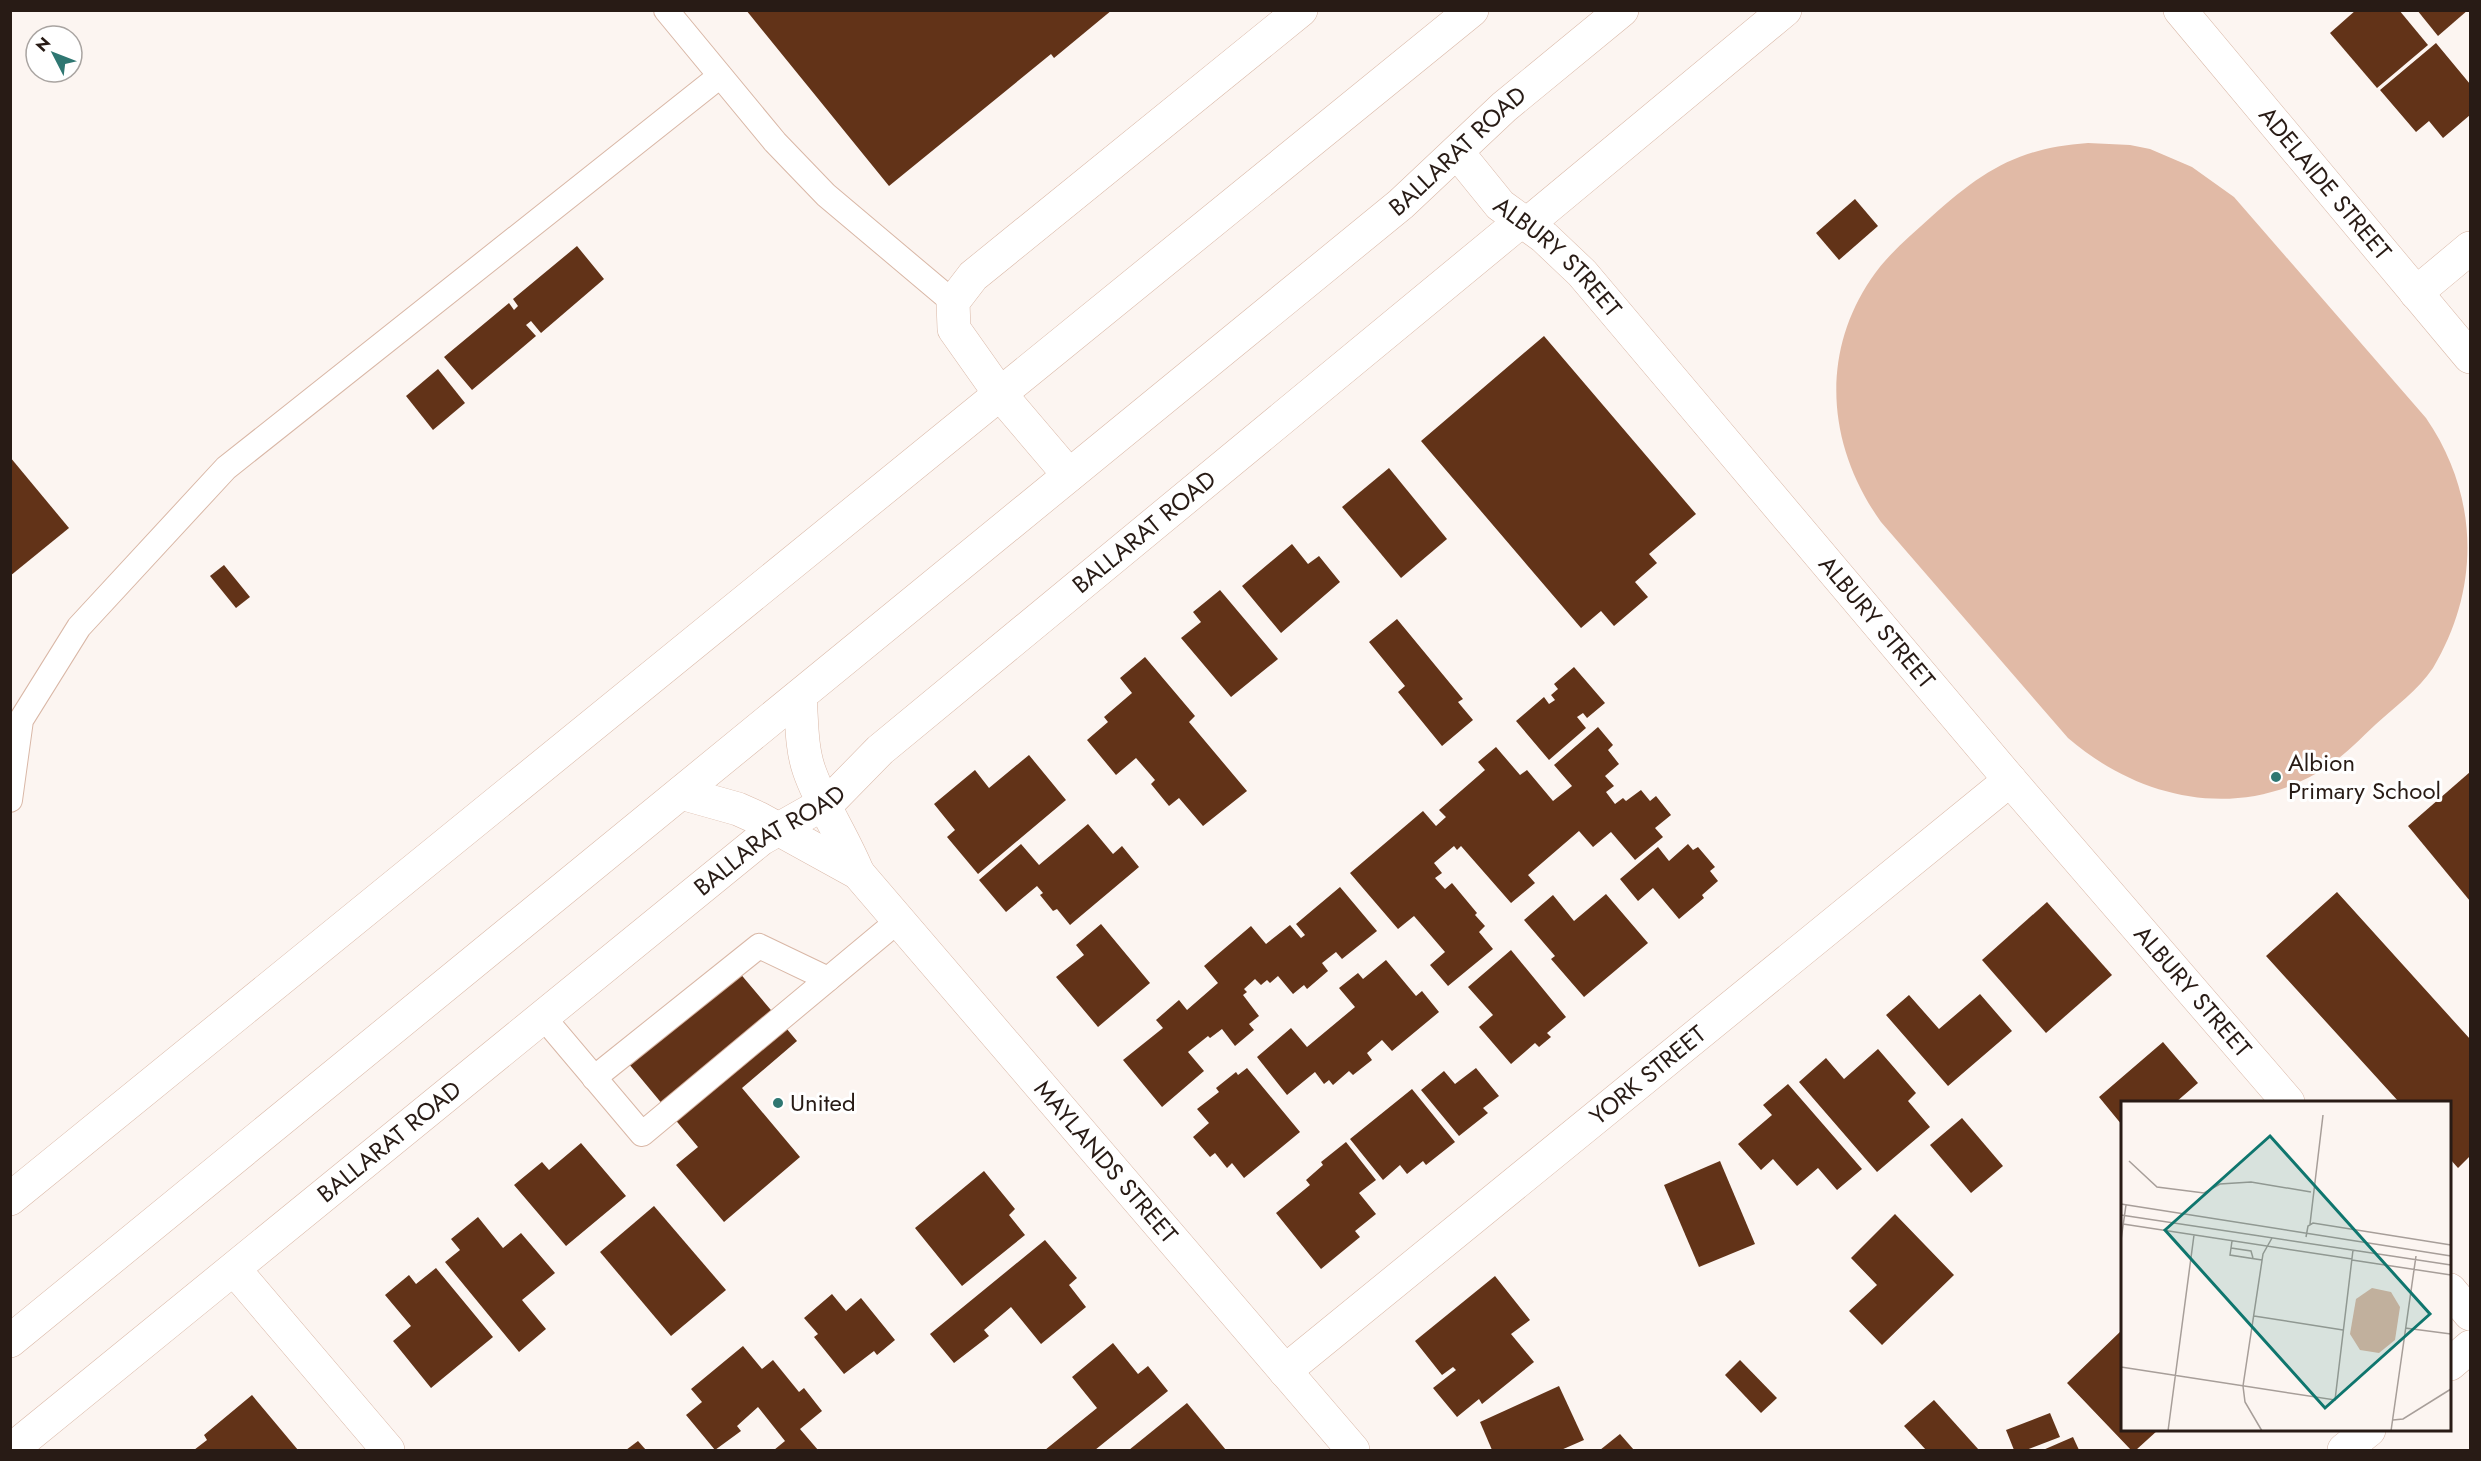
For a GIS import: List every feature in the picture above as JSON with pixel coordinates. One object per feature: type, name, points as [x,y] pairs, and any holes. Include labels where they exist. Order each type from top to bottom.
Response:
[{"type":"main road","points":[[1070,475],[1000,394],[954,329],[953,302],[973,276],[1301,10]]},
{"type":"main road","points":[[10,1199],[1472,10]]},
{"type":"main road","name":"BALLARAT ROAD","points":[[10,1341],[1392,212],[1504,107],[1622,10]]},
{"type":"main road","name":"BALLARAT ROAD","points":[[11,1450],[762,839],[845,788],[860,769],[880,750],[1785,10]]},
{"type":"main road","name":"ADELAIDE STREET","points":[[2180,10],[2470,357]]},
{"type":"main road","name":"ALBURY STREET","points":[[1457,152],[1500,205],[1523,224],[1544,237],[1582,273],[2010,780],[2287,1101]]},
{"type":"main road","points":[[2416,293],[2470,248]]},
{"type":"main road","name":"MAYLANDS STREET","points":[[800,696],[804,751],[810,772],[847,845],[858,873]]},
{"type":"main road","name":"YORK STREET","points":[[1285,1371],[2010,780]]},
{"type":"main road","name":"MAYLANDS STREET","points":[[681,793],[738,809],[779,827],[858,873],[1353,1450]]},
{"type":"main road","points":[[234,1269],[388,1450]]},
{"type":"main road","points":[[2451,1291],[2470,1314]]},
{"type":"main road","points":[[2451,1363],[2470,1347]]},
{"type":"main road","points":[[2344,1450],[2368,1431]]},
{"type":"lane","points":[[666,10],[775,142],[826,195],[953,302]]},
{"type":"lane","points":[[10,800],[21,720],[80,627],[226,468],[720,76]]},
{"type":"lane","points":[[544,1017],[642,1134],[899,920]]},
{"type":"lane","points":[[594,1078],[759,946],[828,979]]},
{"type":"shaded area","points":[[2088,143],[2130,145],[2150,149],[2192,167],[2234,197],[2426,418],[2456,478],[2464,510],[2467,542],[2466,574],[2460,606],[2449,637],[2433,668],[2413,691],[2337,760],[2298,782],[2264,794],[2230,799],[2195,797],[2161,790],[2128,777],[2097,760],[2068,738],[1881,522],[1863,493],[1850,464],[1841,433],[1837,402],[1837,370],[1843,339],[1854,309],[1871,279],[1884,262],[1931,217],[1967,187],[2002,165],[2041,150]]},
{"type":"building","points":[[746,10],[1112,10],[1054,58],[1051,54],[889,186]]},
{"type":"building","points":[[2356,10],[2399,10],[2428,45],[2377,88],[2330,33]]},
{"type":"building","points":[[2417,10],[2468,10],[2438,36]]},
{"type":"building","points":[[2436,43],[2470,84],[2470,115],[2443,138],[2429,121],[2416,132],[2380,90]]},
{"type":"building","points":[[1855,199],[1878,226],[1839,260],[1816,233]]},
{"type":"building","points":[[577,246],[604,279],[541,333],[531,321],[526,325],[536,336],[472,390],[444,357],[509,303],[514,310],[518,306],[513,299]]},
{"type":"building","points":[[1544,336],[1696,514],[1649,554],[1657,563],[1635,582],[1648,597],[1614,626],[1601,611],[1581,628],[1421,441]]},
{"type":"building","points":[[438,369],[465,403],[433,430],[406,396]]},
{"type":"building","points":[[10,457],[69,528],[10,576]]},
{"type":"building","points":[[1389,468],[1447,539],[1401,578],[1342,507]]},
{"type":"building","points":[[1292,544],[1308,564],[1319,556],[1340,582],[1281,633],[1242,586]]},
{"type":"building","points":[[224,565],[250,597],[236,608],[210,576]]},
{"type":"building","points":[[1220,590],[1278,659],[1231,697],[1181,638],[1201,622],[1193,612]]},
{"type":"building","points":[[1397,619],[1463,699],[1458,702],[1473,720],[1442,746],[1398,692],[1405,686],[1369,642]]},
{"type":"building","points":[[1145,657],[1195,716],[1189,722],[1247,791],[1203,826],[1179,798],[1169,806],[1151,784],[1155,780],[1136,758],[1116,775],[1087,740],[1108,722],[1104,717],[1132,693],[1120,678]]},
{"type":"building","points":[[1574,667],[1605,703],[1587,718],[1583,713],[1577,717],[1586,728],[1549,760],[1516,721],[1544,697],[1549,704],[1555,700],[1551,695],[1558,689],[1554,684]]},
{"type":"building","points":[[1598,727],[1613,745],[1608,750],[1619,764],[1605,776],[1614,786],[1606,792],[1615,804],[1623,798],[1626,801],[1641,790],[1650,801],[1656,796],[1671,815],[1655,828],[1663,837],[1635,860],[1611,832],[1593,847],[1579,831],[1528,875],[1535,883],[1511,903],[1461,846],[1457,850],[1454,846],[1434,863],[1442,873],[1435,878],[1445,889],[1452,883],[1477,913],[1475,915],[1485,926],[1479,932],[1493,949],[1448,986],[1430,965],[1445,952],[1414,916],[1398,929],[1350,873],[1423,811],[1436,826],[1446,817],[1439,810],[1485,770],[1478,762],[1496,747],[1520,775],[1527,770],[1553,801],[1572,786],[1554,765]]},
{"type":"building","points":[[1029,755],[1066,800],[978,874],[947,837],[955,830],[934,804],[975,770],[989,788]]},
{"type":"building","points":[[2470,772],[2470,901],[2408,826]]},
{"type":"building","points":[[1088,824],[1113,854],[1122,846],[1139,867],[1070,925],[1057,909],[1053,911],[1040,895],[1043,893],[1037,886],[1006,912],[979,880],[1021,844],[1039,865]]},
{"type":"building","points":[[1688,844],[1693,850],[1698,847],[1715,867],[1710,871],[1718,881],[1702,895],[1704,898],[1679,919],[1653,888],[1638,901],[1620,879],[1658,847],[1669,861]]},
{"type":"building","points":[[1340,887],[1377,931],[1342,959],[1336,952],[1322,963],[1328,971],[1307,989],[1304,985],[1293,994],[1278,976],[1270,983],[1267,980],[1261,985],[1255,979],[1244,989],[1247,992],[1243,995],[1259,1016],[1249,1024],[1254,1030],[1235,1046],[1222,1029],[1210,1038],[1208,1036],[1188,1052],[1204,1071],[1162,1107],[1123,1060],[1163,1028],[1156,1020],[1179,1000],[1187,1010],[1218,983],[1204,966],[1251,926],[1266,944],[1290,925],[1301,938],[1305,935],[1296,924]]},
{"type":"building","points":[[2337,892],[2470,1039],[2470,1156],[2458,1168],[2451,1160],[2451,1101],[2398,1101],[2266,956]]},
{"type":"building","points":[[1606,894],[1648,943],[1584,997],[1551,959],[1555,956],[1524,920],[1553,895],[1574,921]]},
{"type":"building","points":[[2047,902],[2112,975],[2046,1033],[1982,960]]},
{"type":"building","points":[[1101,924],[1150,983],[1098,1027],[1056,977],[1084,955],[1076,945]]},
{"type":"building","points":[[1511,950],[1566,1017],[1547,1033],[1551,1037],[1539,1047],[1535,1043],[1511,1064],[1479,1027],[1493,1015],[1468,987]]},
{"type":"building","points":[[1386,960],[1416,996],[1422,991],[1439,1012],[1392,1051],[1382,1040],[1367,1053],[1372,1060],[1353,1075],[1349,1071],[1333,1085],[1329,1080],[1324,1084],[1315,1072],[1287,1095],[1257,1057],[1291,1028],[1307,1047],[1355,1007],[1339,988],[1358,973],[1363,979]]},
{"type":"building","points":[[733,965],[797,1041],[742,1088],[800,1157],[724,1222],[676,1165],[698,1147],[624,1058]]},
{"type":"building","points":[[1980,994],[2012,1031],[1948,1086],[1886,1015],[1909,995],[1939,1029]]},
{"type":"building","points":[[2163,1042],[2198,1083],[2177,1101],[2121,1101],[2121,1124],[2099,1097]]},
{"type":"building","points":[[1878,1049],[1916,1093],[1908,1101],[1930,1127],[1877,1172],[1799,1082],[1826,1058],[1844,1079]]},
{"type":"building","points":[[1247,1068],[1300,1132],[1244,1178],[1232,1163],[1227,1168],[1215,1153],[1210,1157],[1193,1137],[1209,1123],[1197,1109],[1219,1092],[1216,1088],[1236,1072],[1238,1075]]},
{"type":"building","points":[[1476,1068],[1499,1096],[1483,1108],[1488,1113],[1459,1136],[1421,1090],[1444,1071],[1455,1084]]},
{"type":"building","points":[[1788,1084],[1862,1169],[1837,1190],[1818,1168],[1797,1186],[1773,1159],[1761,1170],[1738,1144],[1772,1115],[1763,1105]]},
{"type":"building","points":[[1412,1089],[1455,1142],[1426,1165],[1423,1161],[1407,1174],[1400,1165],[1383,1180],[1350,1139]]},
{"type":"building","points":[[1962,1118],[2003,1166],[1971,1193],[1930,1145]]},
{"type":"building","points":[[1346,1142],[1376,1180],[1359,1193],[1376,1214],[1355,1231],[1360,1237],[1321,1269],[1276,1213],[1310,1185],[1306,1180],[1323,1165],[1321,1162]]},
{"type":"building","points":[[581,1143],[626,1196],[566,1246],[514,1185],[542,1162],[549,1170]]},
{"type":"building","points":[[1720,1161],[1755,1244],[1699,1267],[1664,1185]]},
{"type":"building","points":[[984,1171],[1015,1209],[1009,1215],[1025,1235],[962,1286],[915,1228]]},
{"type":"building","points":[[654,1206],[726,1290],[671,1336],[600,1252]]},
{"type":"building","points":[[1895,1214],[1954,1275],[1882,1345],[1849,1311],[1877,1285],[1851,1258]]},
{"type":"building","points":[[478,1217],[503,1248],[521,1233],[555,1273],[522,1300],[546,1329],[519,1352],[445,1262],[460,1250],[451,1239]]},
{"type":"building","points":[[1045,1240],[1077,1278],[1069,1285],[1086,1307],[1041,1344],[1011,1307],[984,1330],[989,1336],[954,1363],[930,1334]]},
{"type":"building","points":[[436,1268],[493,1337],[431,1388],[393,1341],[411,1326],[385,1295],[409,1275],[416,1284]]},
{"type":"building","points":[[1495,1276],[1530,1320],[1511,1334],[1534,1362],[1482,1404],[1479,1399],[1457,1417],[1433,1388],[1456,1370],[1453,1367],[1442,1375],[1415,1341]]},
{"type":"building","points":[[832,1294],[846,1311],[861,1298],[895,1340],[877,1355],[874,1351],[844,1374],[814,1337],[818,1334],[804,1318]]},
{"type":"building","points":[[2121,1331],[2121,1431],[2157,1431],[2136,1450],[2131,1450],[2067,1383]]},
{"type":"building","points":[[1113,1343],[1138,1374],[1148,1366],[1168,1391],[1095,1450],[1045,1450],[1097,1408],[1072,1377]]},
{"type":"building","points":[[743,1346],[762,1369],[773,1360],[799,1392],[804,1388],[822,1411],[800,1429],[818,1450],[774,1450],[785,1441],[758,1407],[737,1426],[741,1431],[715,1450],[686,1415],[702,1402],[691,1389]]},
{"type":"building","points":[[1740,1360],[1777,1398],[1761,1413],[1725,1375]]},
{"type":"building","points":[[1559,1386],[1584,1440],[1561,1450],[1492,1450],[1480,1422]]},
{"type":"building","points":[[252,1395],[298,1450],[194,1450],[207,1440],[204,1435]]},
{"type":"building","points":[[1934,1400],[1979,1450],[1926,1450],[1904,1426]]},
{"type":"building","points":[[1187,1403],[1226,1450],[1129,1450]]},
{"type":"building","points":[[2050,1413],[2060,1437],[2026,1450],[2014,1450],[2006,1430]]},
{"type":"building","points":[[1620,1434],[1634,1450],[1600,1450]]},
{"type":"building","points":[[2073,1437],[2079,1450],[2043,1450]]},
{"type":"building","points":[[638,1441],[646,1450],[626,1450]]},
{"type":"place","name":"Albion Primary School","points":[[2276,777]]},
{"type":"place","name":"United","points":[[778,1103]]}]
